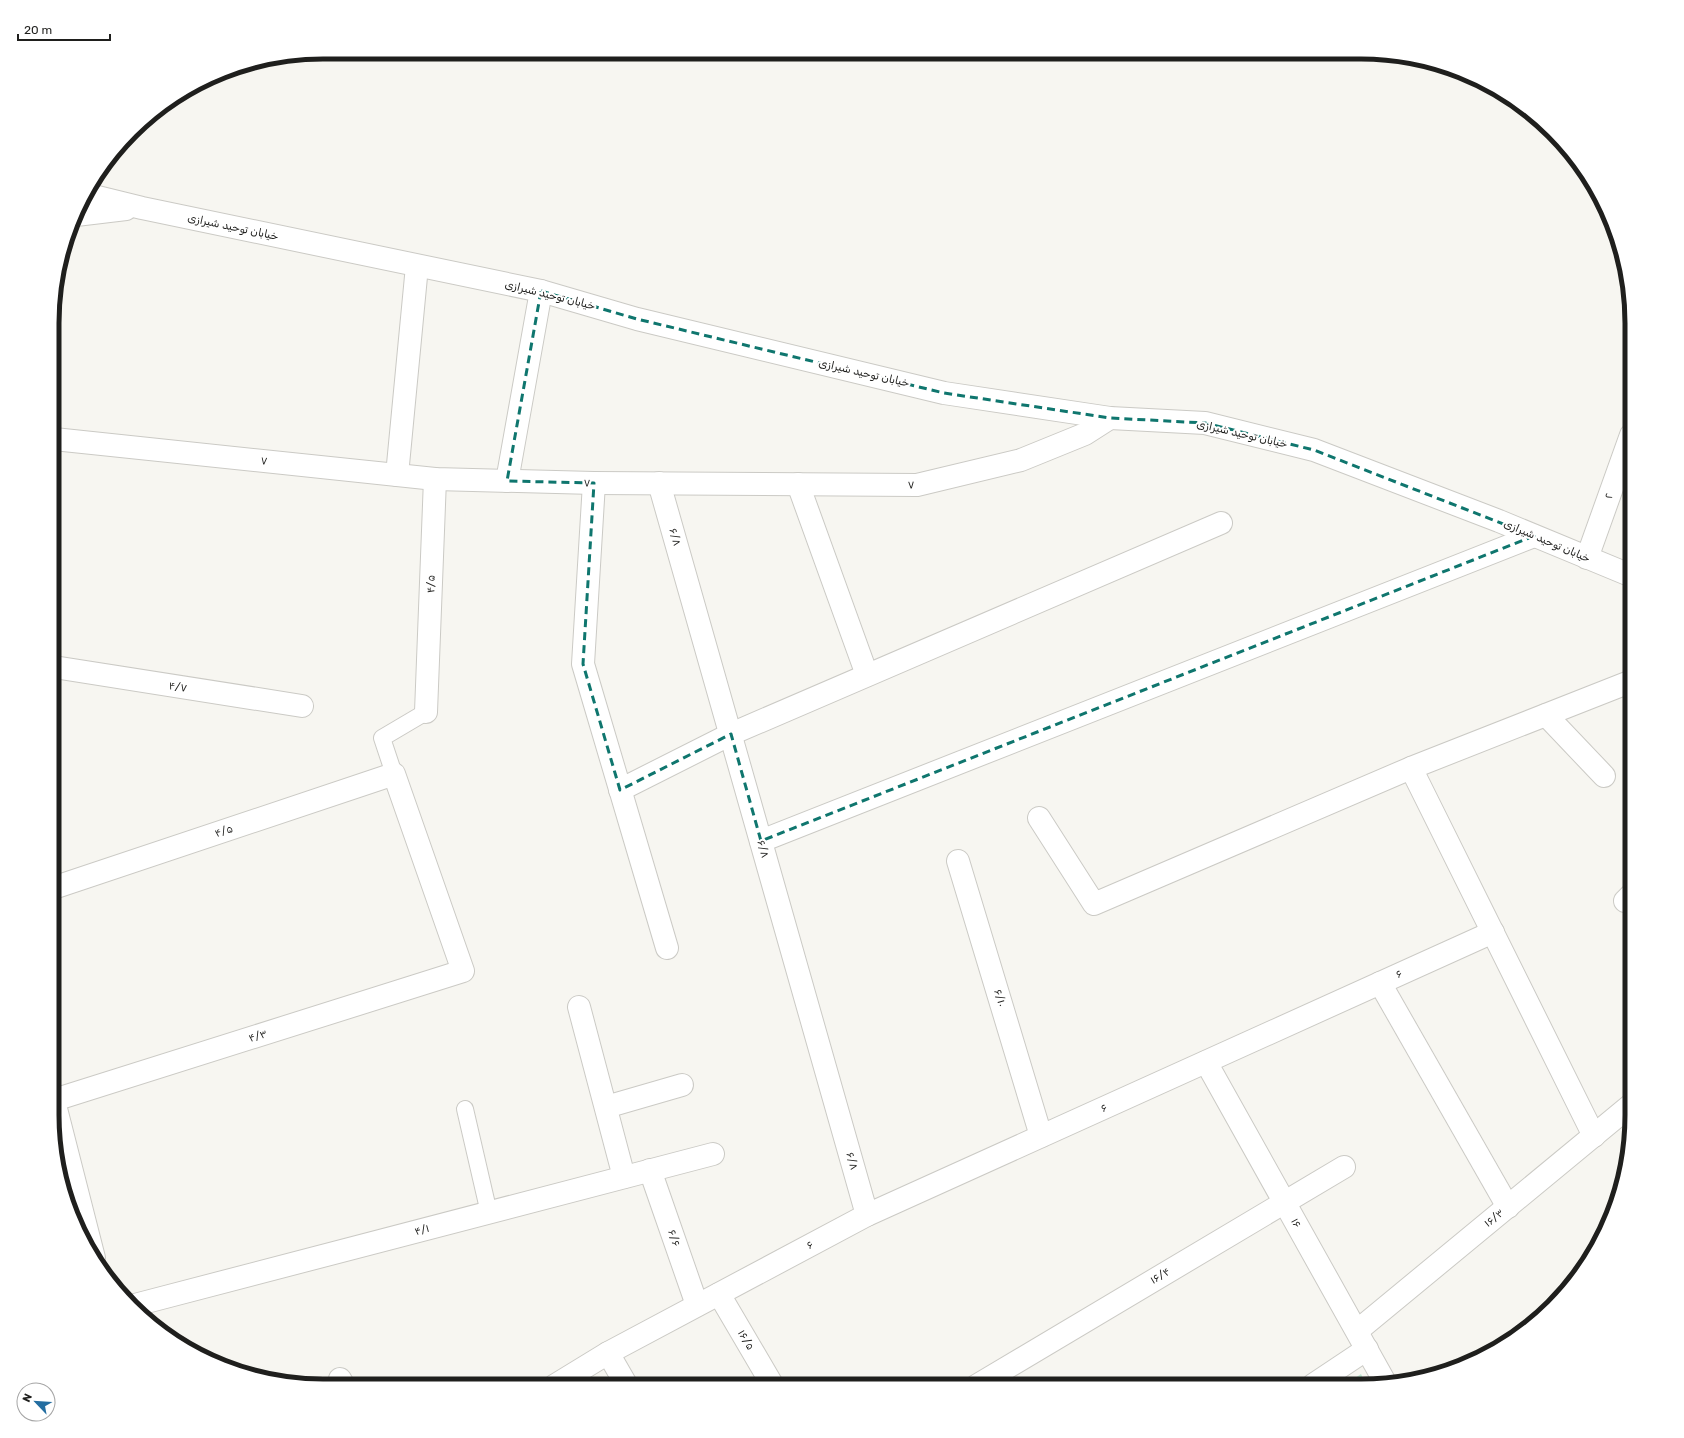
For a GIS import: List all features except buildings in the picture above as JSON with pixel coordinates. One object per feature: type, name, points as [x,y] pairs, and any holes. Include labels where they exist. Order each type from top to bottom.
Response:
[{"type":"street","name":"خیابان توحید شیرازی","points":[[92,196],[142,208],[541,291],[637,319],[944,393],[1110,418],[1205,423],[1314,450],[1625,573]]},
{"type":"street","points":[[82,214],[142,208]]},
{"type":"street","points":[[397,475],[417,266]]},
{"type":"street","points":[[507,481],[541,291]]},
{"type":"street","name":"۷","points":[[59,440],[435,480],[594,483],[917,485],[1021,460],[1086,434],[1110,418]]},
{"type":"street","name":"۲","points":[[1586,558],[1625,453]]},
{"type":"street","name":"۴/۵","points":[[426,712],[435,480]]},
{"type":"street","points":[[594,483],[583,664],[666,948]]},
{"type":"street","name":"۶/۸","points":[[659,483],[867,1215]]},
{"type":"street","points":[[798,484],[867,675]]},
{"type":"street","points":[[620,790],[730,734],[1221,523]]},
{"type":"street","points":[[761,841],[1534,536]]},
{"type":"street","name":"۴/۷","points":[[59,668],[302,706]]},
{"type":"street","points":[[1039,818],[1094,904],[1411,768],[1625,684]]},
{"type":"street","points":[[1546,715],[1604,776]]},
{"type":"street","points":[[1411,768],[1594,1136]]},
{"type":"street","name":"۴/۵","points":[[59,886],[394,774]]},
{"type":"street","name":"۴/۳","points":[[59,1096],[463,971],[394,774]]},
{"type":"street","name":"۶/۱۰","points":[[958,861],[1041,1136]]},
{"type":"street","name":"۶","points":[[565,1379],[608,1353],[867,1215],[1493,932]]},
{"type":"street","points":[[1380,983],[1508,1207]]},
{"type":"street","points":[[579,1007],[624,1177]]},
{"type":"street","name":"۱۶","points":[[1206,1062],[1383,1378]]},
{"type":"street","points":[[606,1107],[682,1085]]},
{"type":"street","name":"۱۶/۳","points":[[1357,1331],[1625,1110]]},
{"type":"street","points":[[59,1123],[89,1237]]},
{"type":"street","name":"۴/۱","points":[[138,1304],[713,1154]]},
{"type":"street","name":"۱۶/۴","points":[[988,1379],[1344,1167]]},
{"type":"street","name":"۶/۶","points":[[650,1170],[697,1305]]},
{"type":"street","name":"۱۶/۵","points":[[719,1294],[769,1379]]},
{"type":"street","points":[[1323,1379],[1367,1349]]},
{"type":"street","points":[[608,1353],[623,1379]]},
{"type":"lane","points":[[394,774],[382,738],[426,712]]},
{"type":"lane","points":[[465,1109],[489,1213]]},
{"type":"highlighted area","points":[[541,291],[637,319],[944,393],[1110,418],[1205,423],[1314,450],[1534,536],[761,841],[731,734],[620,790],[583,664],[594,483],[507,481]]},
{"type":"green space","points":[[1361,1374],[1363,1379],[1361,1379],[1354,1379]]}]
